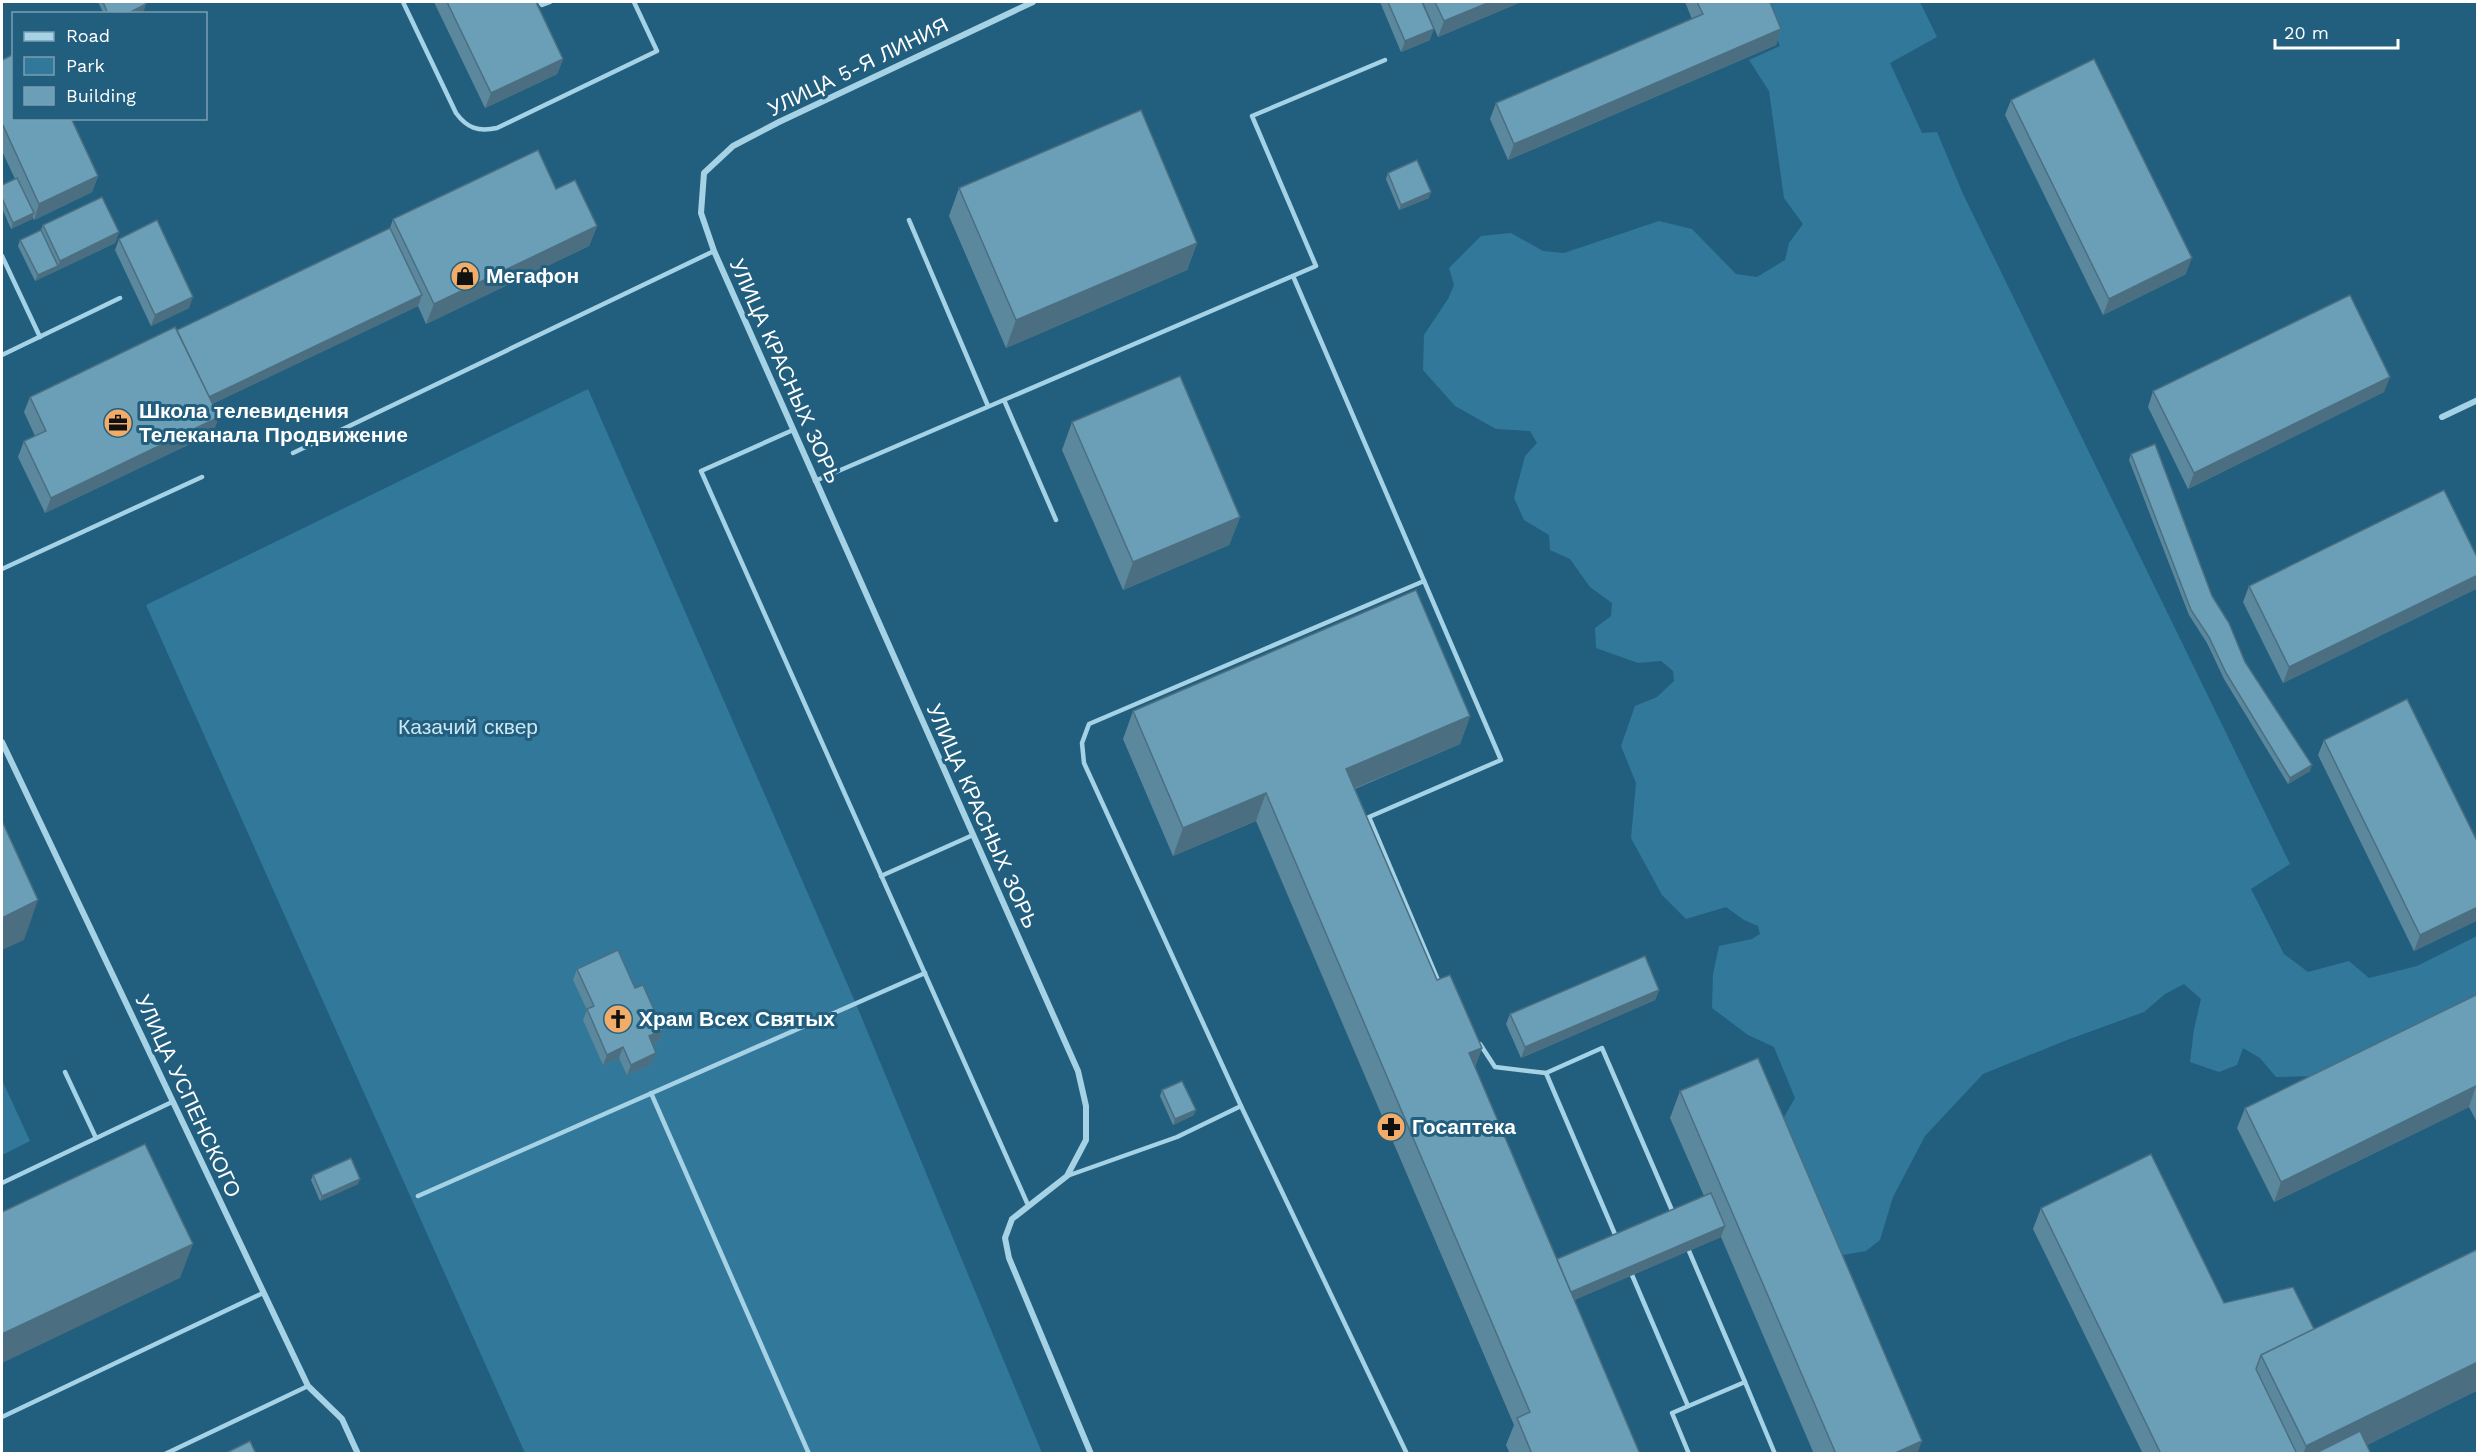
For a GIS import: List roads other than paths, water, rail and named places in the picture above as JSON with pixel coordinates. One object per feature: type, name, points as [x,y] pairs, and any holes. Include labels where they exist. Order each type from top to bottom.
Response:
[{"type":"street","name":"УЛИЦА 5-Я ЛИНИЯ","points":[[704,173],[733,146],[1033,2]]},
{"type":"street","name":"УЛИЦА КРАСНЫХ ЗОРЬ","points":[[704,173],[701,213],[714,251],[1078,1071],[1086,1106],[1086,1140],[1067,1176],[1012,1219],[1005,1238],[1009,1258],[1091,1454]]},
{"type":"street","points":[[2442,417],[2478,400]]},
{"type":"street","name":"УЛИЦА УСПЕНСКОГО","points":[[2,742],[308,1386],[342,1419],[358,1454]]},
{"type":"lane","points":[[403,2],[456,113],[463,123],[473,129],[485,130],[497,128],[657,51],[634,2]]},
{"type":"lane","points":[[540,2],[542,5],[550,2]]},
{"type":"lane","points":[[815,481],[1316,266],[1252,116],[1385,60]]},
{"type":"lane","points":[[909,220],[988,406]]},
{"type":"lane","points":[[293,453],[714,251]]},
{"type":"lane","points":[[2,256],[40,337]]},
{"type":"lane","points":[[1293,276],[1501,760],[1369,817],[1442,988]]},
{"type":"lane","points":[[2,355],[120,298]]},
{"type":"lane","points":[[1004,400],[1056,520]]},
{"type":"lane","points":[[793,430],[701,471],[1028,1205]]},
{"type":"lane","points":[[2,569],[202,477]]},
{"type":"lane","points":[[1407,1454],[1241,1106],[1084,763],[1082,743],[1089,724],[1424,581]]},
{"type":"lane","points":[[881,876],[973,835]]},
{"type":"lane","points":[[418,1196],[925,973]]},
{"type":"lane","points":[[1475,1037],[1495,1067],[1546,1073],[1602,1048],[1675,1218]]},
{"type":"lane","points":[[65,1072],[96,1138]]},
{"type":"lane","points":[[1546,1073],[1618,1242]]},
{"type":"lane","points":[[651,1094],[809,1454]]},
{"type":"lane","points":[[2,1183],[172,1102]]},
{"type":"lane","points":[[1067,1176],[1177,1137],[1241,1106]]},
{"type":"lane","points":[[1689,1251],[1775,1454]]},
{"type":"lane","points":[[1632,1275],[1688,1406]]},
{"type":"lane","points":[[2,1417],[263,1293]]},
{"type":"lane","points":[[1689,1454],[1672,1413],[1744,1382]]},
{"type":"lane","points":[[165,1454],[308,1386]]},
{"type":"place","name":"Мегафон","points":[[465,276]]},
{"type":"place","name":"Школа телевидения Телеканала Продвижение","points":[[118,423]]},
{"type":"place","name":"Храм Всех Святых","points":[[618,1019]]},
{"type":"place","name":"Госаптека","points":[[1391,1127]]},
{"type":"park label","name":"Казачий сквер","points":[[468,727]]}]
